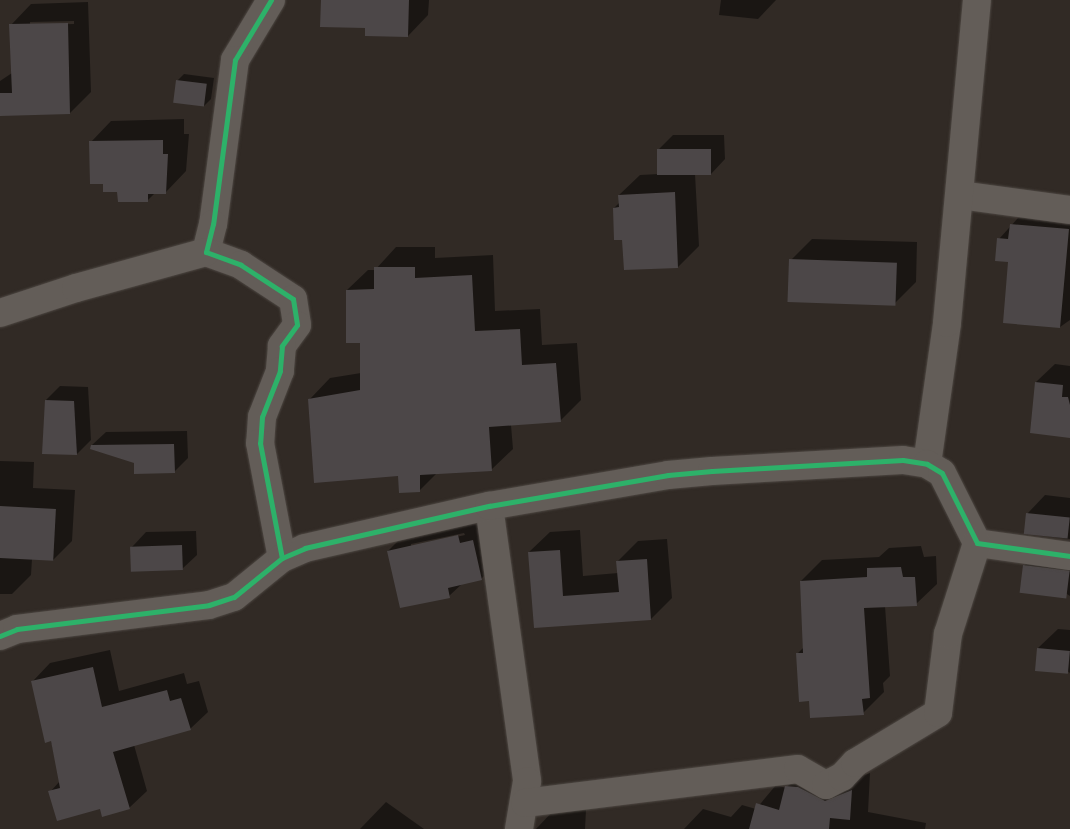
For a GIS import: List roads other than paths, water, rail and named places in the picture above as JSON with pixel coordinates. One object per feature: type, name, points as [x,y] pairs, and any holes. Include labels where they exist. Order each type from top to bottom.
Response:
[{"type":"street","points":[[206,252],[213,224],[235,60],[271,0]]},
{"type":"street","points":[[927,464],[960,195],[977,0]]},
{"type":"street","points":[[960,195],[1070,210]]},
{"type":"street","points":[[0,313],[76,288],[206,252],[241,265],[293,299],[297,324],[282,346],[280,371],[262,416],[260,443],[282,558]]},
{"type":"street","points":[[0,636],[17,630],[209,605],[234,597],[254,584],[282,558],[305,548],[489,506],[668,475],[903,460],[927,464],[942,474],[977,543],[948,634],[938,713],[855,763],[842,777],[826,785],[798,769],[522,816],[523,749],[489,506]]},
{"type":"street","points":[[977,543],[1070,556]]}]
